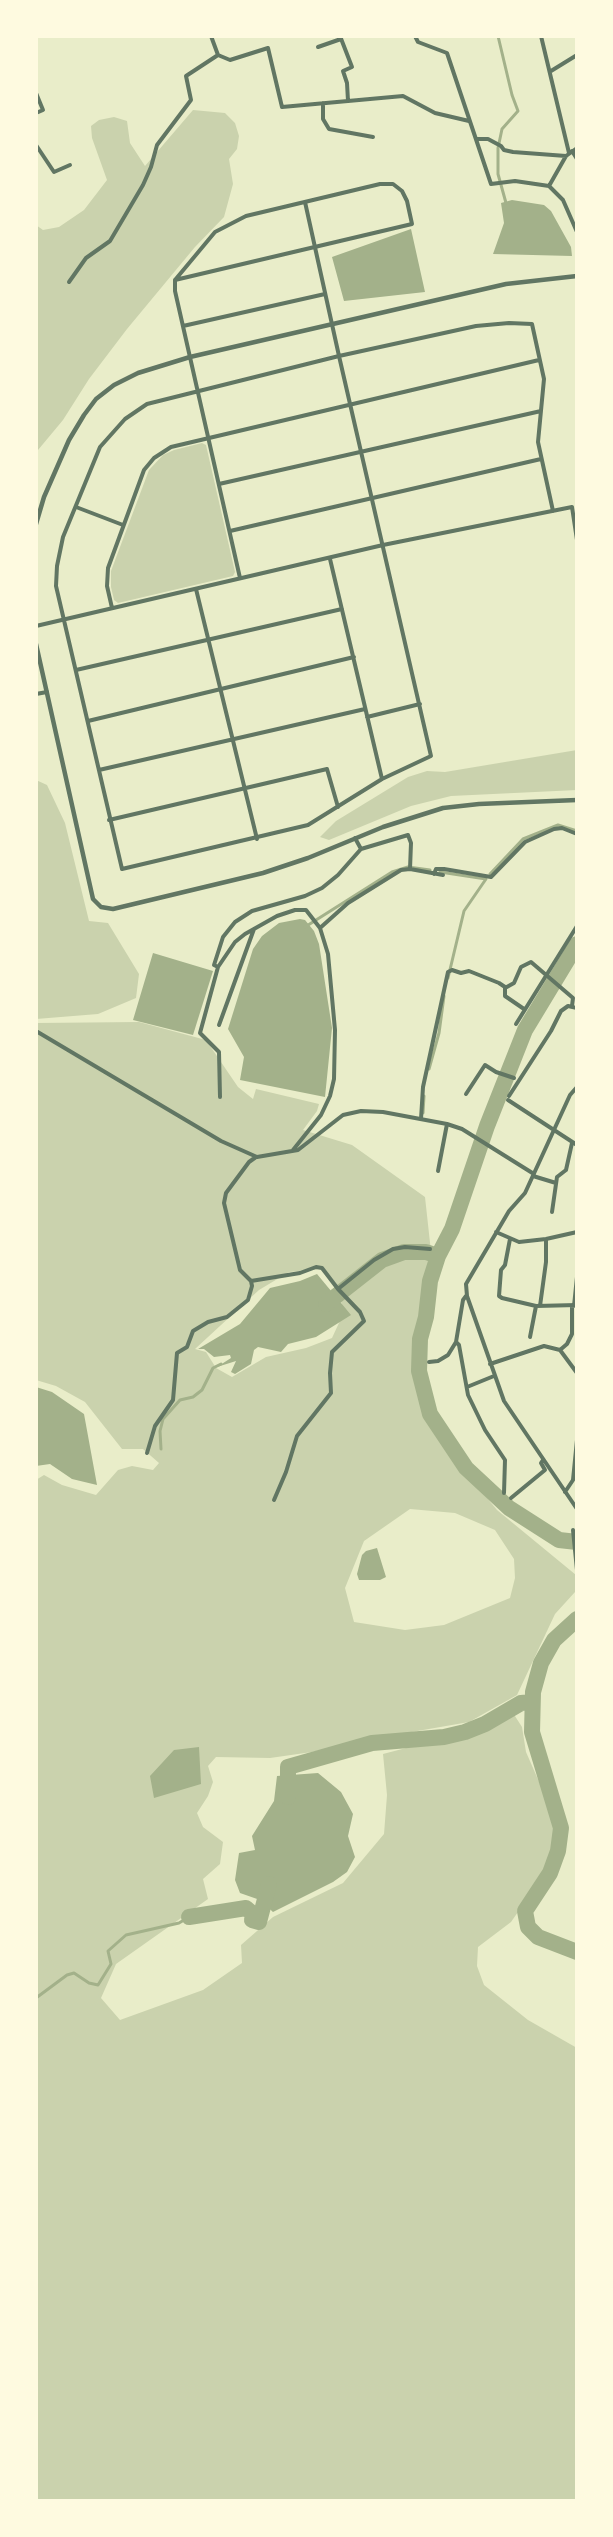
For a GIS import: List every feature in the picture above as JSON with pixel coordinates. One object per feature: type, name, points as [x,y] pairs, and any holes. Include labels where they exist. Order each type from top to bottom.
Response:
[{"type":"street","points":[[211,36],[218,55],[230,60],[268,48],[282,107],[403,96],[435,113],[469,121]]},
{"type":"street","points":[[415,36],[418,42],[447,53],[491,184],[514,181],[549,186],[563,200],[577,232]]},
{"type":"street","points":[[541,36],[569,154]]},
{"type":"street","points":[[318,47],[340,37],[352,67],[343,71],[347,83],[348,101]]},
{"type":"street","points":[[69,282],[86,258],[110,241],[143,185],[157,145],[190,100],[186,76],[218,55]]},
{"type":"street","points":[[551,71],[577,55]]},
{"type":"street","points":[[36,93],[43,110],[36,113]]},
{"type":"street","points":[[323,103],[323,119],[328,129],[373,137]]},
{"type":"street","points":[[476,140],[488,139],[513,153],[569,154],[577,159]]},
{"type":"street","points":[[36,145],[54,172],[70,165]]},
{"type":"street","points":[[549,186],[569,154],[577,148]]},
{"type":"street","points":[[175,280],[412,224],[407,201],[402,191],[393,184],[380,184],[246,216],[215,232],[175,280],[183,326],[240,578]]},
{"type":"street","points":[[305,202],[339,357],[431,756],[382,779],[308,825],[257,839],[122,869],[56,586],[57,566],[63,537],[100,447],[124,419],[147,404],[339,357],[476,326],[509,323],[532,324],[544,379],[538,442],[553,511]]},
{"type":"street","points":[[36,524],[44,497],[69,440],[84,415],[96,399],[114,385],[138,373],[190,357],[506,284],[577,276]]},
{"type":"street","points":[[183,326],[325,294]]},
{"type":"street","points":[[112,608],[107,586],[108,568],[123,525],[144,470],[154,458],[171,447],[539,360]]},
{"type":"street","points":[[219,484],[541,411]]},
{"type":"street","points":[[230,531],[541,459]]},
{"type":"street","points":[[36,498],[44,497]]},
{"type":"street","points":[[76,507],[123,525]]},
{"type":"street","points":[[36,626],[383,545],[572,507],[577,540]]},
{"type":"street","points":[[330,559],[382,779]]},
{"type":"street","points":[[196,589],[257,839]]},
{"type":"street","points":[[76,670],[342,609]]},
{"type":"street","points":[[36,644],[93,899],[101,907],[113,909],[263,873],[308,858],[411,817],[443,808],[479,804],[577,800]]},
{"type":"street","points":[[88,721],[354,657]]},
{"type":"street","points":[[36,694],[47,692]]},
{"type":"street","points":[[367,717],[420,704]]},
{"type":"street","points":[[99,770],[365,709]]},
{"type":"street","points":[[109,820],[327,769],[338,807]]},
{"type":"street","points":[[434,874],[436,869],[444,868],[491,877],[525,842],[554,829],[562,828],[577,834]]},
{"type":"street","points":[[219,967],[214,964],[224,937],[235,922],[252,910],[305,896],[322,888],[338,875],[361,849],[408,835],[411,843],[410,869]]},
{"type":"street","points":[[356,838],[361,849]]},
{"type":"street","points":[[320,928],[348,903],[401,870],[410,869],[443,875]]},
{"type":"street","points":[[220,1096],[219,1053],[200,1033],[219,967],[235,942],[254,928],[277,916],[295,910],[306,910],[320,928],[328,954],[335,1030],[334,1079],[330,1096],[321,1115],[292,1151]]},
{"type":"street","points":[[516,1024],[577,926]]},
{"type":"street","points":[[219,1025],[254,928]]},
{"type":"street","points":[[421,1119],[423,1087],[448,972],[469,971],[506,988],[514,983],[521,967],[531,962],[562,986],[573,998],[575,1007],[561,1011],[552,1031],[509,1098],[575,1144],[566,1170],[557,1178],[552,1212]]},
{"type":"street","points":[[505,987],[504,996],[524,1009]]},
{"type":"street","points":[[36,1031],[221,1141],[257,1157]]},
{"type":"street","points":[[466,1094],[485,1065],[496,1072],[514,1078]]},
{"type":"street","points":[[576,1090],[554,1130],[525,1193],[509,1211],[466,1284],[467,1296],[494,1376],[513,1417],[577,1509]]},
{"type":"street","points":[[147,1453],[155,1426],[173,1400],[177,1353],[187,1347],[193,1331],[208,1322],[219,1320],[240,1308],[248,1300],[251,1281],[240,1270],[224,1203],[226,1193],[249,1162],[257,1157],[298,1150],[343,1115],[361,1111],[383,1112],[447,1124],[477,1138],[533,1175],[556,1183]]},
{"type":"street","points":[[438,1171],[447,1124]]},
{"type":"street","points":[[496,1232],[519,1242],[577,1232]]},
{"type":"street","points":[[510,1239],[505,1265],[501,1270],[499,1296],[538,1306],[574,1306]]},
{"type":"street","points":[[530,1337],[546,1262],[546,1239]]},
{"type":"street","points":[[338,1288],[374,1260],[393,1249],[405,1247],[430,1249]]},
{"type":"street","points":[[251,1281],[300,1273],[316,1267],[322,1268],[360,1312],[364,1321],[332,1352],[331,1394],[297,1436],[286,1472],[274,1500]]},
{"type":"street","points":[[560,1350],[567,1344],[572,1334],[577,1277]]},
{"type":"street","points":[[429,1362],[438,1361],[448,1355],[456,1342],[463,1299],[467,1296]]},
{"type":"street","points":[[456,1342],[459,1345],[468,1395],[485,1430],[505,1460],[504,1493]]},
{"type":"street","points":[[490,1364],[544,1346],[560,1350],[577,1373]]},
{"type":"street","points":[[467,1387],[494,1376]]},
{"type":"street","points":[[565,1492],[573,1480],[577,1440]]},
{"type":"street","points":[[511,1498],[545,1470],[541,1463],[543,1460]]},
{"type":"street","points":[[573,1480],[577,1484]]},
{"type":"street","points":[[573,1530],[577,1570]]},
{"type":"shaded area","points":[[193,110],[225,113],[235,123],[239,136],[237,149],[229,159],[233,184],[224,217],[195,247],[89,379],[63,420],[38,450],[36,473],[36,225],[43,230],[59,227],[84,210],[107,180],[92,138],[91,126],[99,120],[114,117],[127,121],[130,143],[145,166]]},
{"type":"shaded area","points":[[512,200],[544,205],[551,211],[571,247],[572,256],[493,254],[504,223],[501,203]]},
{"type":"shaded area","points":[[411,229],[425,292],[344,301],[332,257]]},
{"type":"shaded area","points":[[202,443],[206,445],[235,572],[233,576],[118,603],[114,600],[111,587],[111,571],[149,470],[163,455]]},
{"type":"shaded area","points":[[577,750],[577,790],[451,796],[411,806],[329,840],[320,837],[336,821],[408,777],[427,771],[445,772]]},
{"type":"shaded area","points":[[36,780],[47,785],[65,823],[89,921],[108,923],[139,974],[136,998],[98,1014],[36,1019]]},
{"type":"shaded area","points":[[305,920],[314,931],[319,944],[332,1028],[325,1097],[240,1080],[244,1057],[228,1029],[253,949],[262,936],[279,923]]},
{"type":"shaded area","points":[[153,953],[213,971],[193,1035],[133,1020]]},
{"type":"shaded area","points":[[139,1022],[206,1040],[238,1087],[253,1099],[256,1089],[319,1104],[317,1111],[303,1130],[352,1145],[425,1197],[432,1261],[417,1331],[416,1386],[440,1441],[497,1510],[576,1575],[575,1592],[555,1614],[517,1695],[469,1722],[270,1758],[216,1757],[208,1766],[213,1782],[208,1796],[197,1813],[203,1827],[223,1842],[220,1864],[203,1879],[208,1899],[116,1964],[101,1998],[120,2020],[203,1990],[242,1963],[241,1945],[273,1917],[343,1883],[384,1834],[387,1795],[383,1754],[425,1743],[467,1738],[513,1713],[522,1727],[526,1752],[554,1816],[556,1840],[548,1869],[511,1922],[478,1947],[477,1966],[484,1985],[528,2020],[577,2048],[577,2501],[36,2501],[36,1480],[44,1475],[62,1485],[96,1495],[118,1470],[132,1466],[153,1470],[159,1463],[143,1449],[122,1449],[85,1402],[56,1386],[36,1380],[36,1023]],"holes":[[[320,1269],[337,1288],[344,1312],[332,1338],[306,1348],[266,1357],[232,1377],[216,1368],[206,1352],[195,1349],[259,1290],[289,1272]],[[410,1509],[455,1513],[495,1530],[514,1559],[515,1578],[510,1598],[444,1625],[405,1630],[354,1622],[345,1588],[364,1541]]]},
{"type":"shaded area","points":[[317,1274],[351,1315],[316,1337],[288,1344],[281,1352],[258,1347],[254,1350],[251,1364],[235,1374],[231,1372],[236,1361],[217,1367],[231,1358],[230,1355],[214,1357],[204,1349],[198,1349],[240,1324],[270,1288],[300,1281]]},
{"type":"shaded area","points":[[36,1387],[52,1392],[84,1414],[97,1485],[72,1479],[50,1464],[36,1466]]},
{"type":"shaded area","points":[[377,1548],[386,1577],[380,1580],[359,1580],[357,1574],[362,1555],[366,1551]]},
{"type":"shaded area","points":[[199,1747],[201,1784],[154,1798],[150,1776],[174,1750]]},
{"type":"shaded area","points":[[318,1773],[341,1792],[353,1814],[348,1836],[355,1857],[347,1872],[333,1882],[273,1912],[260,1900],[240,1893],[235,1880],[239,1853],[255,1850],[252,1836],[274,1801],[277,1776]]},
{"type":"waterway","points":[[498,36],[518,111],[502,129],[498,148],[498,174],[506,203]]},
{"type":"waterway","points":[[490,874],[523,839],[558,825],[577,831]]},
{"type":"waterway","points":[[305,927],[392,872],[408,867],[430,870]]},
{"type":"waterway","points":[[440,872],[486,879],[464,911],[448,978]]},
{"type":"waterway","points":[[577,944],[525,1030],[487,1126],[452,1229],[438,1256],[430,1281],[426,1317],[420,1339],[419,1371],[430,1414],[466,1468],[509,1508],[559,1540],[577,1542]]},
{"type":"waterway","points":[[429,1069],[439,1033],[444,996]]},
{"type":"waterway","points":[[423,1113],[424,1096]]},
{"type":"waterway","points":[[326,1304],[382,1260],[404,1252],[426,1252],[438,1256]]},
{"type":"waterway","points":[[161,1449],[160,1431],[163,1419],[180,1400],[193,1397],[202,1390],[213,1368],[221,1364]]},
{"type":"waterway","points":[[577,1619],[554,1640],[541,1663],[533,1692],[532,1732],[561,1828],[558,1851],[550,1873],[525,1911],[528,1927],[538,1937],[577,1952]]},
{"type":"waterway","points":[[288,1797],[288,1767],[372,1743],[444,1737],[465,1732],[485,1724],[521,1703],[532,1702]]},
{"type":"waterway","points":[[189,1917],[246,1908],[253,1914],[252,1920],[259,1922],[269,1884]]},
{"type":"waterway","points":[[36,1998],[67,1975],[74,1973],[89,1983],[98,1985],[111,1964],[108,1951],[126,1935],[179,1923],[189,1917]]}]
